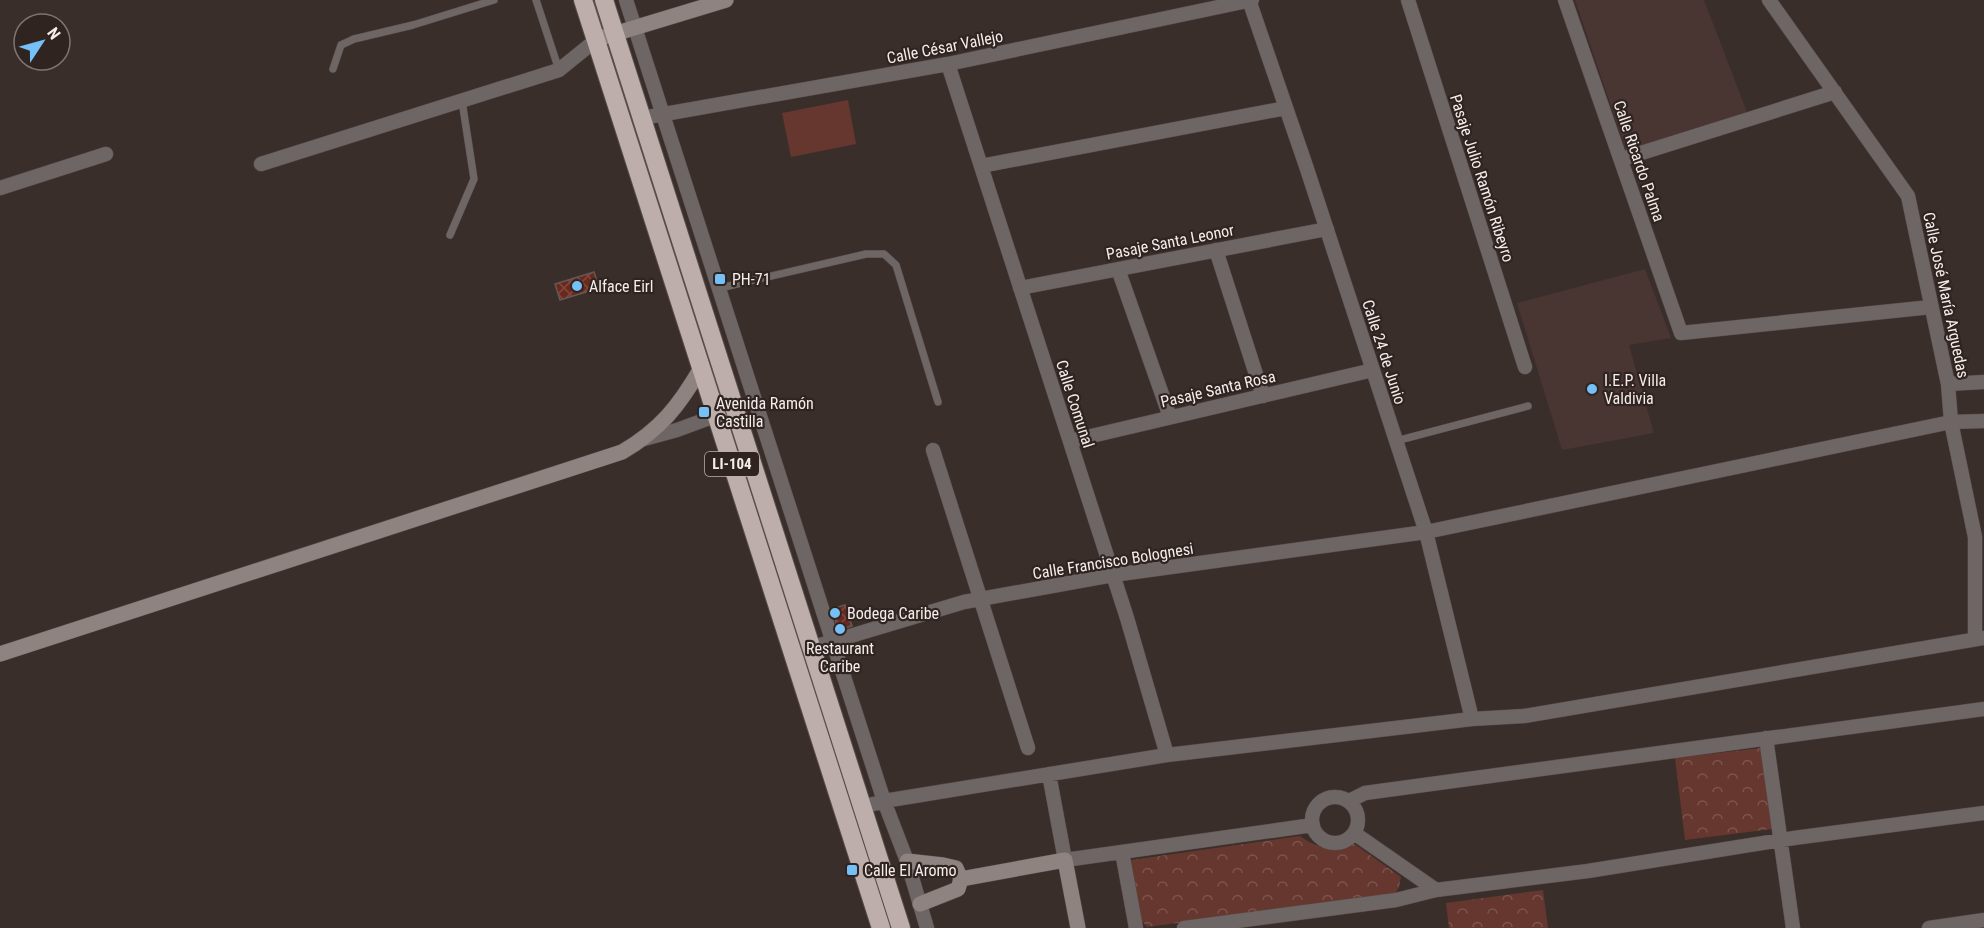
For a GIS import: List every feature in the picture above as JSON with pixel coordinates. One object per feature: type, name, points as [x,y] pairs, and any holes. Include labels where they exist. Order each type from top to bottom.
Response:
[{"type":"highway","name":"LI-104","points":[[583,0],[881,928]]},
{"type":"highway","name":"LI-104","points":[[604,0],[899,921]]},
{"type":"street","points":[[626,0],[927,928]]},
{"type":"street","points":[[261,164],[559,70],[596,40],[726,0]]},
{"type":"street","name":"Calle César Vallejo","points":[[642,118],[948,64],[1250,0]]},
{"type":"street","name":"Calle 24 de Junio","points":[[1250,0],[1426,532],[1472,719]]},
{"type":"street","name":"Pasaje Julio Ramón Ribeyro","points":[[1408,0],[1525,367]]},
{"type":"street","name":"Calle Ricardo Palma","points":[[1565,0],[1682,333],[1931,307]]},
{"type":"street","name":"Calle José María Arguedas","points":[[1769,0],[1908,196],[1948,384],[1951,422],[1975,537],[1979,638]]},
{"type":"street","name":"Calle Comunal","points":[[948,64],[1113,575],[1167,755]]},
{"type":"street","points":[[1622,159],[1834,92]]},
{"type":"street","points":[[981,166],[1286,108]]},
{"type":"street","points":[[0,188],[106,154]]},
{"type":"street","name":"Pasaje Santa Leonor","points":[[1020,288],[1327,229]]},
{"type":"street","points":[[1216,250],[1263,396]]},
{"type":"street","points":[[1118,269],[1170,417]]},
{"type":"street","points":[[698,295],[720,288]]},
{"type":"street","points":[[0,654],[622,452],[644,439],[671,414],[701,368]]},
{"type":"street","name":"Pasaje Santa Rosa","points":[[1070,441],[1373,370]]},
{"type":"street","points":[[1948,384],[1984,382]]},
{"type":"street","points":[[644,439],[677,430],[734,409]]},
{"type":"street","name":"Calle Francisco Bolognesi","points":[[810,648],[964,602],[1113,575],[1426,532],[1951,422],[1984,421]]},
{"type":"street","points":[[933,450],[1028,748]]},
{"type":"street","points":[[759,487],[782,480]]},
{"type":"street","points":[[861,807],[884,801],[1167,755],[1472,719],[1524,716],[1979,638]]},
{"type":"street","points":[[1349,801],[1365,793],[1984,709]]},
{"type":"street","points":[[1766,738],[1793,928]]},
{"type":"street","points":[[1049,774],[1078,928]]},
{"type":"street","points":[[1336,797],[1349,801],[1357,813],[1358,820],[1354,833],[1342,842],[1334,843],[1321,838],[1313,825],[1314,811],[1323,800],[1336,797]]},
{"type":"street","points":[[1184,928],[1396,900],[1436,890],[1588,871],[1782,840],[1984,813]]},
{"type":"street","points":[[961,879],[1065,860],[1313,825]]},
{"type":"street","points":[[1354,833],[1436,890]]},
{"type":"street","points":[[1122,852],[1136,928]]},
{"type":"street","points":[[899,921],[920,904],[958,889],[961,879],[956,868],[907,861]]},
{"type":"street","points":[[1929,928],[1984,920]]},
{"type":"lane","points":[[333,69],[341,45],[354,39],[412,25],[494,0]]},
{"type":"lane","points":[[536,0],[559,70]]},
{"type":"lane","points":[[450,235],[474,179],[462,101]]},
{"type":"lane","points":[[720,288],[866,254],[884,254],[896,265],[938,402]]},
{"type":"lane","points":[[1396,441],[1528,406]]},
{"type":"shaded area","points":[[1575,0],[1704,0],[1747,112],[1626,150]]},
{"type":"shaded area","name":"I.E.P. Villa Valdivia","points":[[1645,269],[1671,338],[1629,345],[1654,433],[1562,450],[1517,303]]},
{"type":"green space","points":[[848,100],[856,144],[791,157],[782,113]]},
{"type":"green space","points":[[1761,748],[1772,829],[1685,840],[1675,758]]},
{"type":"green space","points":[[1300,836],[1313,844],[1325,847],[1353,843],[1401,877],[1399,887],[1395,894],[1147,927],[1141,920],[1131,860]]},
{"type":"green space","points":[[1543,890],[1548,928],[1449,928],[1446,903]]},
{"type":"building","name":"Alface Eirl","points":[[594,272],[599,288],[560,300],[555,284]]},
{"type":"building","points":[[845,605],[852,626],[838,630],[832,609]]},
{"type":"place","name":"PH-71","points":[[720,279]]},
{"type":"place","name":"Alface Eirl","points":[[577,286]]},
{"type":"place","name":"I.E.P. Villa Valdivia","points":[[1592,389]]},
{"type":"place","name":"Avenida Ramón Castilla","points":[[704,412]]},
{"type":"place","name":"Bodega Caribe","points":[[835,613]]},
{"type":"place","name":"Restaurant Caribe","points":[[840,629]]},
{"type":"place","name":"Calle El Aromo","points":[[852,870]]}]
